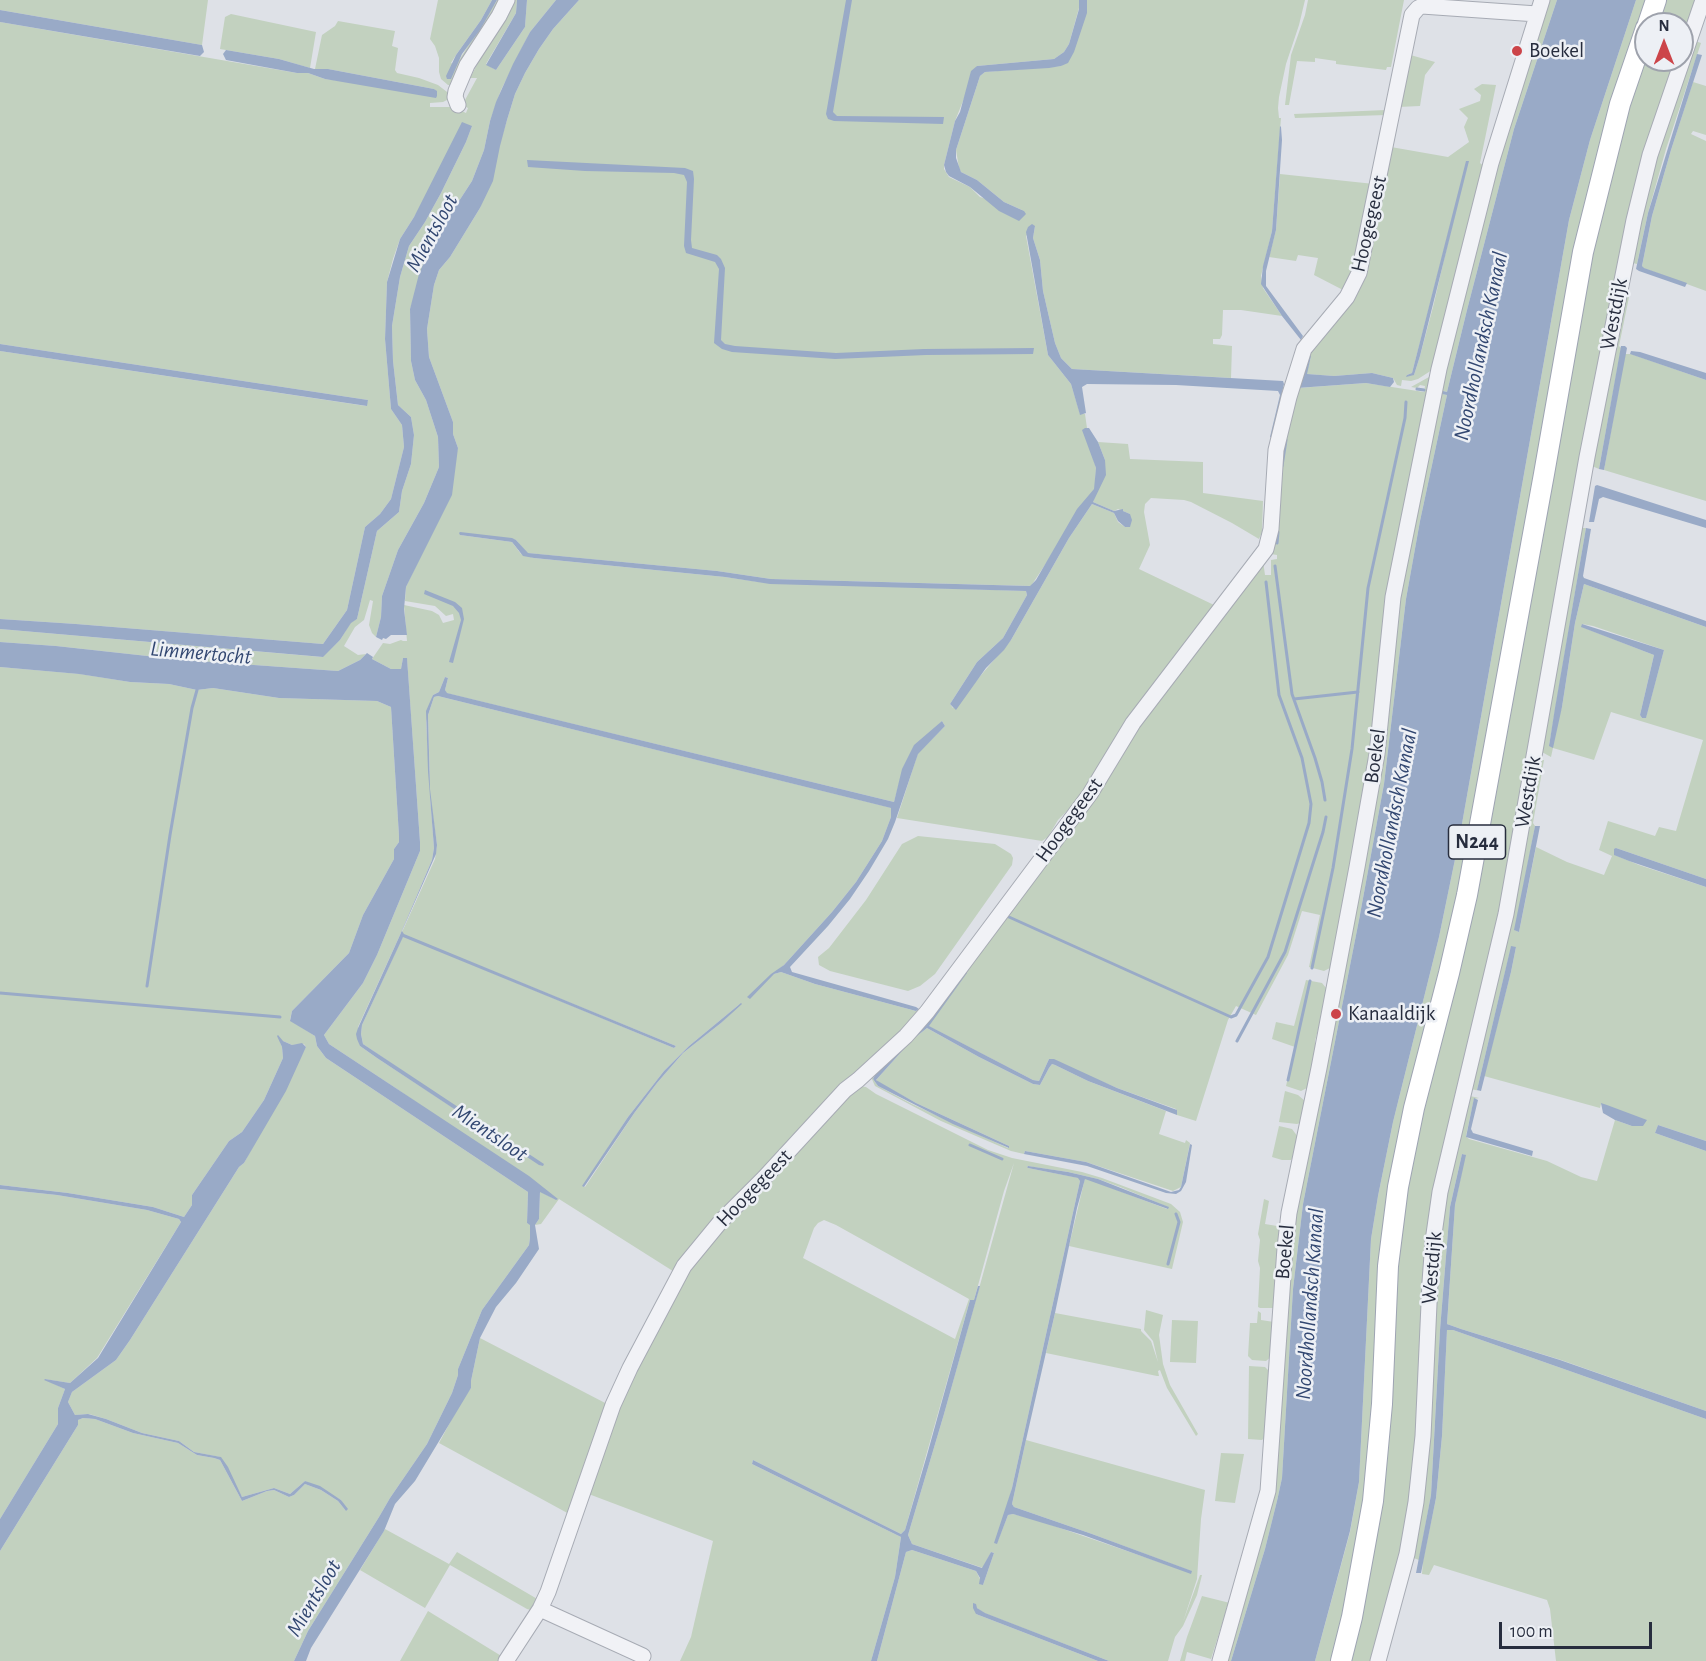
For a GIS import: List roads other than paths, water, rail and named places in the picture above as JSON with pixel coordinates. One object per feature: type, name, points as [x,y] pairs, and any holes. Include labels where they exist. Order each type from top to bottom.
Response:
[{"type":"main road","name":"Westdijk","points":[[1341,1661],[1352,1617],[1373,1501],[1382,1404],[1388,1266],[1398,1187],[1414,1108],[1467,895],[1582,252],[1620,104],[1634,63]]},
{"type":"street","points":[[458,105],[455,97],[456,91],[467,65],[507,0]]},
{"type":"street","name":"Westdijk","points":[[1378,1661],[1407,1554],[1416,1502],[1423,1436],[1433,1240],[1440,1192],[1506,914],[1587,457],[1631,230],[1650,155],[1703,0]]},
{"type":"street","name":"Hoogegeest","points":[[506,1661],[540,1609],[548,1592],[613,1405],[684,1266],[721,1221],[845,1090],[906,1036],[927,1012],[1090,794],[1133,723],[1266,549],[1271,529],[1276,450],[1292,386],[1304,349],[1347,297],[1359,273],[1410,22],[1415,10],[1422,6],[1539,7]]},
{"type":"street","name":"Boekel","points":[[1220,1661],[1268,1491],[1289,1213],[1377,754],[1393,597],[1439,369],[1491,163],[1539,7]]},
{"type":"street","points":[[540,1609],[643,1656]]},
{"type":"water","points":[[492,0],[497,0],[480,30],[462,54],[451,79],[447,79],[446,76],[456,55]]},
{"type":"water","points":[[517,0],[527,0],[525,27],[496,70],[486,65],[516,13]]},
{"type":"water","points":[[556,0],[579,0],[553,29],[525,73],[515,94],[507,120],[493,181],[480,208],[450,257],[439,270],[434,285],[427,329],[429,357],[453,422],[453,434],[458,448],[452,495],[406,587],[404,609],[407,635],[391,635],[382,640],[376,637],[381,617],[382,596],[398,550],[424,503],[439,467],[438,437],[426,400],[415,380],[411,361],[410,309],[419,274],[433,241],[472,181],[484,150],[496,102],[513,64],[530,32]]},
{"type":"water","points":[[846,0],[852,0],[833,112],[837,116],[944,117],[943,124],[828,119],[826,114]]},
{"type":"water","points":[[1079,0],[1087,0],[1087,13],[1068,63],[1049,68],[985,72],[980,76],[956,150],[961,172],[977,180],[1004,202],[1024,211],[1026,214],[1019,221],[999,211],[970,187],[949,176],[946,172],[944,165],[955,121],[960,112],[971,71],[977,66],[1054,59],[1064,52],[1069,44],[1079,9]]},
{"type":"water","name":"Noordhollandsch Kanaal","points":[[1557,0],[1636,0],[1590,140],[1569,220],[1460,835],[1439,937],[1393,1122],[1378,1196],[1371,1239],[1359,1482],[1350,1531],[1315,1661],[1231,1661],[1265,1549],[1282,1478],[1293,1289],[1303,1204],[1384,784],[1406,599],[1447,395],[1442,394],[1443,391],[1447,392],[1514,129]]},
{"type":"water","points":[[0,10],[202,45],[204,52],[200,56],[0,22]]},
{"type":"water","points":[[226,50],[279,59],[314,69],[328,69],[434,89],[437,91],[437,96],[436,98],[325,79],[308,73],[226,60],[223,54]]},
{"type":"water","points":[[1697,54],[1702,55],[1652,216],[1642,266],[1687,283],[1685,287],[1636,269],[1648,213],[1691,72],[1694,72]]},
{"type":"water","points":[[462,122],[472,126],[441,193],[409,246],[400,277],[392,326],[398,405],[411,417],[414,435],[411,464],[402,491],[399,512],[377,531],[357,619],[351,623],[340,640],[323,657],[0,629],[0,619],[323,644],[347,610],[365,527],[380,514],[391,499],[404,447],[402,425],[391,409],[385,339],[387,282],[400,239],[414,217]]},
{"type":"water","points":[[1280,126],[1282,140],[1276,230],[1266,271],[1266,286],[1303,336],[1301,340],[1261,284],[1272,231]]},
{"type":"water","points":[[527,160],[685,168],[693,171],[692,248],[717,255],[725,268],[721,340],[725,344],[836,353],[1034,348],[1033,354],[835,359],[732,352],[722,349],[714,343],[719,269],[715,262],[686,253],[684,246],[687,182],[684,175],[528,167]]},
{"type":"water","points":[[1466,161],[1469,161],[1420,356],[1414,375],[1406,377],[1412,373]]},
{"type":"water","points":[[1032,224],[1035,226],[1033,238],[1040,260],[1043,291],[1055,343],[1061,358],[1072,369],[1283,381],[1272,438],[1270,437],[1280,395],[1278,391],[1176,385],[1087,384],[1082,387],[1086,413],[1080,415],[1071,384],[1048,355],[1026,232]]},
{"type":"water","points":[[0,344],[368,400],[367,406],[0,351]]},
{"type":"water","points":[[1621,346],[1627,348],[1604,470],[1599,469]]},
{"type":"water","points":[[1631,351],[1706,373],[1706,380],[1630,354]]},
{"type":"water","points":[[1309,355],[1311,356],[1307,374],[1334,376],[1372,373],[1393,378],[1394,382],[1390,387],[1366,383],[1297,388]]},
{"type":"water","points":[[1089,428],[1098,442],[1105,460],[1106,475],[1093,502],[1114,511],[1123,509],[1130,514],[1132,520],[1130,527],[1125,527],[1118,521],[1114,513],[1092,504],[1069,538],[1011,640],[986,668],[956,710],[950,704],[977,662],[1003,638],[1027,595],[1026,591],[770,584],[725,577],[534,558],[523,556],[512,542],[460,535],[459,533],[512,538],[528,553],[717,571],[771,579],[1030,586],[1036,580],[1077,509],[1094,489],[1096,468],[1082,430]]},
{"type":"water","points":[[1597,485],[1706,520],[1706,528],[1603,497],[1599,499],[1594,522],[1589,522]]},
{"type":"water","points":[[1586,528],[1591,529],[1584,578],[1706,621],[1706,627],[1584,584],[1553,748],[1549,746]]},
{"type":"water","points":[[425,590],[455,602],[462,608],[464,619],[453,663],[449,662],[461,620],[459,613],[453,606],[424,594]]},
{"type":"water","points":[[1582,624],[1664,650],[1646,718],[1640,715],[1654,655],[1581,627]]},
{"type":"water","name":"Limmertocht","points":[[0,642],[184,660],[338,671],[360,660],[367,653],[373,657],[372,659],[391,669],[401,669],[403,658],[407,658],[420,851],[363,983],[324,1035],[329,1044],[529,1176],[558,1199],[540,1192],[539,1219],[535,1225],[539,1249],[496,1307],[480,1338],[471,1388],[415,1481],[395,1504],[384,1531],[311,1648],[306,1661],[294,1661],[308,1631],[390,1498],[427,1444],[452,1393],[458,1369],[482,1310],[529,1245],[530,1238],[530,1225],[527,1223],[528,1192],[326,1058],[317,1046],[315,1036],[290,1021],[292,1011],[349,953],[363,915],[394,859],[394,849],[399,842],[399,836],[391,707],[377,701],[279,698],[213,688],[197,690],[169,684],[130,682],[79,674],[0,667]]},
{"type":"water","points":[[445,677],[448,678],[445,690],[447,693],[894,802],[902,769],[914,745],[942,721],[945,726],[918,754],[888,839],[869,871],[828,926],[790,967],[792,972],[919,1009],[916,1011],[815,984],[781,972],[774,974],[750,999],[747,997],[784,965],[856,882],[882,841],[891,817],[891,808],[438,696],[434,697],[428,715],[430,789],[437,845],[436,854],[402,931],[404,934],[676,1046],[674,1048],[403,937],[362,1025],[363,1044],[544,1164],[543,1166],[377,1058],[360,1046],[356,1034],[432,860],[434,848],[428,771],[426,711],[433,695],[439,692]]},
{"type":"water","points":[[1535,826],[1540,826],[1519,932],[1514,930]]},
{"type":"water","points":[[1616,848],[1706,879],[1706,887],[1614,855]]},
{"type":"water","points":[[1511,946],[1516,947],[1511,972],[1481,1091],[1477,1090]]},
{"type":"water","points":[[965,972],[967,973],[929,1026],[1033,1080],[1039,1081],[1049,1059],[1054,1059],[1117,1088],[1177,1110],[1177,1115],[1088,1081],[1052,1064],[1040,1085],[1033,1084],[927,1028],[912,1040],[876,1080],[916,1103],[1009,1146],[1009,1148],[953,1124],[878,1086],[873,1079],[875,1075],[926,1024]]},
{"type":"water","points":[[741,1003],[721,1023],[683,1053],[657,1083],[584,1187],[582,1186],[628,1117],[664,1071],[689,1046]]},
{"type":"water","points":[[278,1035],[283,1041],[292,1045],[302,1043],[306,1047],[286,1091],[244,1163],[239,1167],[116,1360],[72,1392],[68,1402],[75,1415],[88,1414],[106,1419],[142,1433],[179,1441],[194,1452],[221,1457],[242,1497],[274,1488],[290,1494],[305,1481],[320,1486],[341,1500],[348,1509],[346,1511],[338,1501],[321,1490],[305,1484],[289,1497],[274,1490],[242,1501],[220,1460],[197,1455],[178,1443],[133,1433],[95,1419],[83,1418],[78,1420],[78,1425],[0,1551],[0,1519],[58,1424],[58,1408],[65,1389],[44,1380],[70,1383],[98,1358],[181,1222],[179,1219],[147,1210],[57,1195],[0,1189],[0,1185],[153,1207],[184,1217],[192,1205],[192,1195],[229,1141],[242,1132],[264,1100],[283,1058]]},
{"type":"water","points":[[1474,1098],[1478,1100],[1471,1129],[1473,1133],[1533,1151],[1532,1156],[1466,1137]]},
{"type":"water","points":[[1601,1103],[1647,1120],[1643,1126],[1632,1126],[1615,1120],[1603,1113]]},
{"type":"water","points":[[1658,1125],[1706,1141],[1706,1151],[1655,1133]]},
{"type":"water","points":[[1190,1144],[1192,1145],[1186,1182],[1181,1191],[1176,1194],[1166,1193],[1087,1166],[1024,1154],[1025,1151],[1086,1162],[1171,1192],[1181,1187]]},
{"type":"water","points":[[1462,1154],[1466,1155],[1455,1205],[1447,1324],[1560,1360],[1706,1411],[1706,1419],[1453,1330],[1447,1330],[1442,1436],[1436,1498],[1421,1573],[1416,1573],[1431,1495],[1440,1330],[1450,1207]]},
{"type":"water","points":[[1028,1166],[1098,1179],[1169,1207],[1168,1209],[1085,1179],[1012,1504],[1014,1507],[1192,1571],[1191,1574],[1083,1535],[1013,1514],[1008,1515],[997,1544],[994,1543],[1012,1488],[1080,1181],[1078,1178],[1028,1168]]},
{"type":"water","points":[[978,1286],[980,1286],[908,1535],[912,1544],[982,1568],[991,1552],[994,1553],[983,1585],[979,1584],[980,1578],[976,1571],[912,1550],[906,1552],[877,1661],[871,1661],[895,1577],[901,1537],[752,1464],[753,1460],[901,1534],[905,1530],[970,1300],[974,1300]]},
{"type":"water","points":[[973,1603],[985,1613],[1109,1661],[1098,1661],[976,1614]]},
{"type":"waterway","points":[[1417,389],[1424,390]]},
{"type":"waterway","points":[[1312,968],[1333,868],[1352,749],[1368,588],[1405,418],[1406,402]]},
{"type":"waterway","points":[[1282,466],[1286,440]]},
{"type":"waterway","points":[[1277,543],[1278,532]]},
{"type":"waterway","points":[[1275,566],[1292,694],[1315,758],[1325,800]]},
{"type":"waterway","points":[[1009,917],[1231,1017],[1236,1015],[1268,957],[1309,823],[1311,804],[1302,758],[1279,695],[1266,582]]},
{"type":"waterway","points":[[147,986],[170,835],[197,690]]},
{"type":"waterway","points":[[1294,699],[1358,692]]},
{"type":"waterway","points":[[1237,1041],[1285,952],[1326,817]]},
{"type":"waterway","points":[[1288,1080],[1310,981]]},
{"type":"waterway","points":[[0,993],[280,1017]]},
{"type":"waterway","points":[[970,1145],[1002,1159]]},
{"type":"waterway","points":[[1168,1264],[1179,1222],[1176,1214]]},
{"type":"place","name":"Boekel","points":[[1517,51]]},
{"type":"place","name":"Kanaaldijk","points":[[1336,1014]]},
{"type":"water label","name":"Mientsloot","points":[[432,233]]},
{"type":"water label","name":"Mientsloot","points":[[490,1133]]},
{"type":"water label","name":"Mientsloot","points":[[314,1598]]}]
